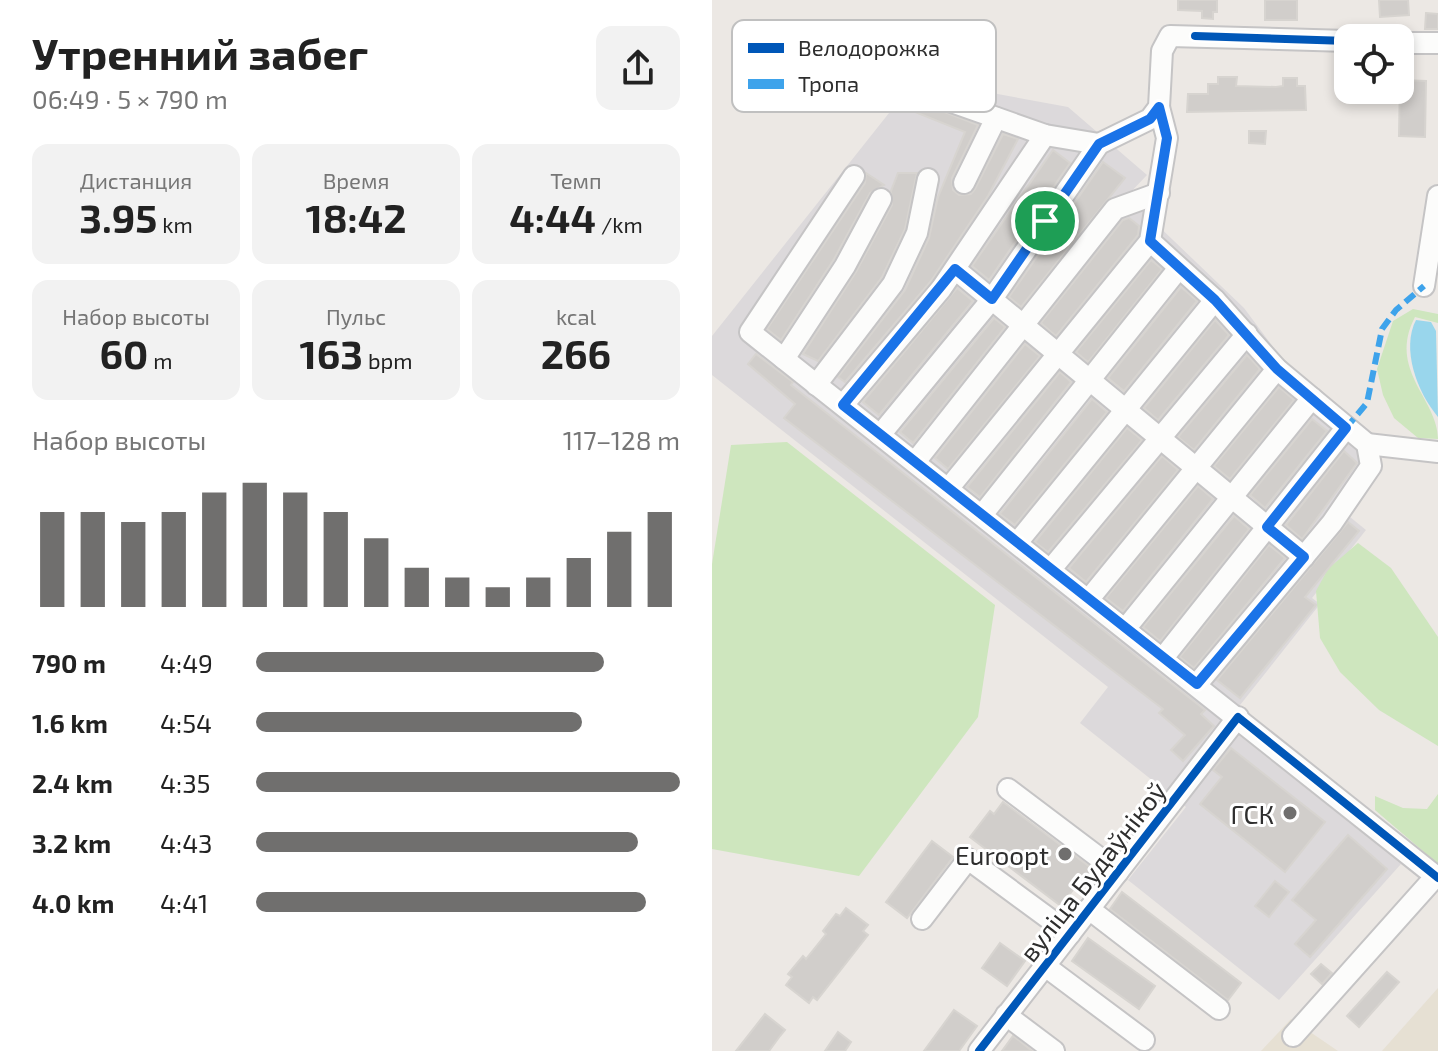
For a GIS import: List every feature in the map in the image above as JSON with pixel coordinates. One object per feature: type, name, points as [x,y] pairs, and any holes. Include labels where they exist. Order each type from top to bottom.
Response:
[{"type":"street","points":[[948,489],[1150,241],[1167,138],[1159,107],[1162,51],[1170,36],[1334,41]]},
{"type":"street","points":[[1414,43],[1438,43]]},
{"type":"street","points":[[880,435],[992,299],[1099,144],[1150,119],[1159,107]]},
{"type":"street","points":[[979,112],[1045,135],[1099,144]]},
{"type":"street","points":[[964,183],[996,118]]},
{"type":"street","points":[[843,405],[955,269],[1045,135]]},
{"type":"street","points":[[854,176],[750,332],[1437,877],[1293,1036]]},
{"type":"street","points":[[816,385],[893,284],[917,233],[928,179]]},
{"type":"street","points":[[915,462],[1115,209],[1159,193]]},
{"type":"street","points":[[1424,286],[1438,196]]},
{"type":"street","points":[[784,359],[845,266],[881,199]]},
{"type":"street","points":[[1150,241],[1215,300],[1277,369],[1367,444],[1438,452]]},
{"type":"street","points":[[982,515],[1179,268]]},
{"type":"street","points":[[955,269],[1304,557]]},
{"type":"street","points":[[1017,543],[1215,300]]},
{"type":"street","points":[[1051,569],[1247,334]]},
{"type":"street","points":[[1089,599],[1277,369]]},
{"type":"street","points":[[1126,628],[1312,398]]},
{"type":"street","points":[[1163,658],[1346,428]]},
{"type":"street","points":[[1197,684],[1304,557],[1371,466],[1367,444]]},
{"type":"street","name":"вуліца Будаўнікоў","points":[[979,1051],[1238,717]]},
{"type":"street","points":[[1008,789],[1118,872]]},
{"type":"street","points":[[922,919],[968,859],[1070,934]]},
{"type":"street","points":[[1089,909],[1219,1009]]},
{"type":"street","points":[[1045,966],[1144,1040]]},
{"type":"street","points":[[1006,1015],[1054,1051]]},
{"type":"shaded area","points":[[996,94],[1068,107],[1147,175],[1127,196],[1244,308],[1282,359],[1387,445],[1350,517],[1366,530],[1312,598],[1320,604],[1225,724],[1401,864],[1279,1000],[1128,880],[1186,807],[1080,723],[1108,687],[712,375],[712,336],[890,112],[996,112]]},
{"type":"shaded area","points":[[1438,988],[1438,1051],[1382,1051]]},
{"type":"shaded area","points":[[1291,1019],[1338,1051],[1261,1051]]},
{"type":"green space","points":[[1413,309],[1438,314],[1438,323],[1415,317],[1408,336],[1407,353],[1416,383],[1436,424],[1438,439],[1418,438],[1394,418],[1383,395],[1377,369],[1393,321]]},
{"type":"green space","points":[[787,442],[995,605],[978,717],[859,876],[712,849],[712,564],[731,445]]},
{"type":"green space","points":[[1358,543],[1391,568],[1438,637],[1438,746],[1379,710],[1340,672],[1320,638],[1316,591],[1328,569]]},
{"type":"green space","points":[[1438,794],[1438,864],[1375,810],[1375,796],[1403,808],[1427,809]]},
{"type":"water","points":[[1416,320],[1431,322],[1436,331],[1438,417],[1418,383],[1411,357],[1410,344]]},
{"type":"building","points":[[1178,0],[1217,0],[1217,12],[1213,12],[1213,19],[1202,18],[1202,11],[1178,10]]},
{"type":"building","points":[[1265,0],[1297,0],[1297,20],[1265,20]]},
{"type":"building","points":[[1379,0],[1408,0],[1409,15],[1380,17]]},
{"type":"building","points":[[1426,13],[1438,14],[1438,29],[1425,29]]},
{"type":"building","points":[[1218,77],[1237,77],[1236,86],[1276,87],[1283,86],[1283,78],[1297,78],[1297,86],[1305,86],[1306,110],[1187,112],[1188,94],[1208,94],[1208,84],[1218,84]]},
{"type":"building","points":[[1414,81],[1426,81],[1425,137],[1399,136],[1400,104],[1414,104]]},
{"type":"building","points":[[915,112],[945,112],[978,125],[952,178],[953,190],[959,195],[971,194],[975,189],[1003,134],[1018,139],[988,196],[931,281],[845,382],[838,377],[905,290],[929,238],[938,197],[965,132]]},
{"type":"building","points":[[1249,131],[1266,131],[1265,144],[1249,143]]},
{"type":"building","points":[[1053,150],[1070,163],[989,280],[972,266]]},
{"type":"building","points":[[1103,162],[1125,178],[1021,307],[1009,297]]},
{"type":"building","points":[[866,173],[884,185],[870,193],[834,259],[781,340],[767,329],[865,183]]},
{"type":"building","points":[[898,173],[917,173],[905,229],[882,277],[818,361],[803,354],[856,272],[892,205],[891,191]]},
{"type":"building","points":[[1129,218],[1139,226],[1138,235],[1056,336],[1041,323],[1123,220]]},
{"type":"building","points":[[1151,260],[1162,269],[1088,362],[1076,352]]},
{"type":"building","points":[[1181,287],[1197,301],[1124,391],[1108,378]]},
{"type":"building","points":[[957,288],[973,301],[879,415],[863,402]]},
{"type":"building","points":[[994,318],[1005,327],[913,443],[900,432]]},
{"type":"building","points":[[1215,320],[1229,335],[1158,420],[1144,408]]},
{"type":"building","points":[[1025,344],[1040,356],[948,469],[935,458]]},
{"type":"building","points":[[756,354],[793,382],[791,385],[1205,710],[1201,714],[1214,726],[1183,761],[1171,750],[1185,735],[1159,713],[1163,709],[784,418],[795,404],[748,364]]},
{"type":"building","points":[[1247,355],[1260,369],[1194,450],[1178,437]]},
{"type":"building","points":[[1060,372],[1071,382],[980,497],[967,487]]},
{"type":"building","points":[[1279,387],[1294,400],[1230,479],[1214,466]]},
{"type":"building","points":[[1092,399],[1107,412],[1015,525],[1000,514]]},
{"type":"building","points":[[1312,419],[1327,431],[1265,508],[1250,495]]},
{"type":"building","points":[[1127,428],[1142,440],[1048,552],[1035,542]]},
{"type":"building","points":[[1344,451],[1357,463],[1302,539],[1286,525]]},
{"type":"building","points":[[1162,456],[1178,470],[1086,582],[1069,568]]},
{"type":"building","points":[[1198,486],[1213,499],[1123,611],[1106,598]]},
{"type":"building","points":[[1234,516],[1249,529],[1160,641],[1143,627]]},
{"type":"building","points":[[1348,522],[1359,531],[1305,597],[1316,605],[1240,698],[1217,680]]},
{"type":"building","points":[[1269,545],[1285,558],[1194,668],[1180,657]]},
{"type":"building","name":"ГСК","points":[[1231,748],[1325,822],[1285,872],[1200,804],[1222,777],[1213,770]]},
{"type":"building","points":[[1003,802],[1094,870],[1082,886],[1078,883],[1061,906],[970,837],[990,811],[994,814]]},
{"type":"building","points":[[1348,835],[1387,869],[1310,957],[1295,944],[1316,920],[1292,900]]},
{"type":"building","points":[[932,841],[953,857],[907,918],[886,902]]},
{"type":"building","points":[[1275,881],[1289,892],[1269,917],[1255,906]]},
{"type":"building","points":[[1122,892],[1241,983],[1228,1000],[1110,909]]},
{"type":"building","points":[[846,908],[868,925],[863,931],[868,935],[817,1000],[813,997],[809,1003],[786,985],[792,977],[788,974],[803,956],[806,959],[826,934],[823,931],[836,914],[840,916]]},
{"type":"building","points":[[1088,938],[1155,986],[1139,1009],[1072,961]]},
{"type":"building","points":[[1000,943],[1025,961],[1007,986],[982,968]]},
{"type":"building","points":[[1321,964],[1332,973],[1322,984],[1311,974]]},
{"type":"building","points":[[1387,972],[1399,982],[1359,1027],[1347,1016]]},
{"type":"building","points":[[954,1010],[977,1026],[959,1051],[924,1051]]},
{"type":"building","points":[[765,1014],[785,1030],[769,1051],[736,1051]]},
{"type":"building","points":[[838,1032],[851,1042],[845,1051],[825,1051]]},
{"type":"building","points":[[1013,1036],[1021,1042],[1032,1051],[1002,1051]]},
{"type":"marked path","points":[[1346,428],[1367,403],[1382,329],[1396,310],[1424,286]]},
{"type":"cycle path","points":[[1195,36],[1334,41]]},
{"type":"cycle path","points":[[979,1051],[1238,717],[1438,878]]},
{"type":"place","name":"ГСК","points":[[1290,813]]},
{"type":"place","name":"Euroopt","points":[[1065,854]]},
{"type":"route","points":[[1159,107],[1167,138],[1150,241],[1215,300],[1277,369],[1346,428],[1267,527],[1304,557],[1197,684],[843,405],[955,269],[992,299],[1045,221],[1099,144],[1150,119],[1159,107]]}]
